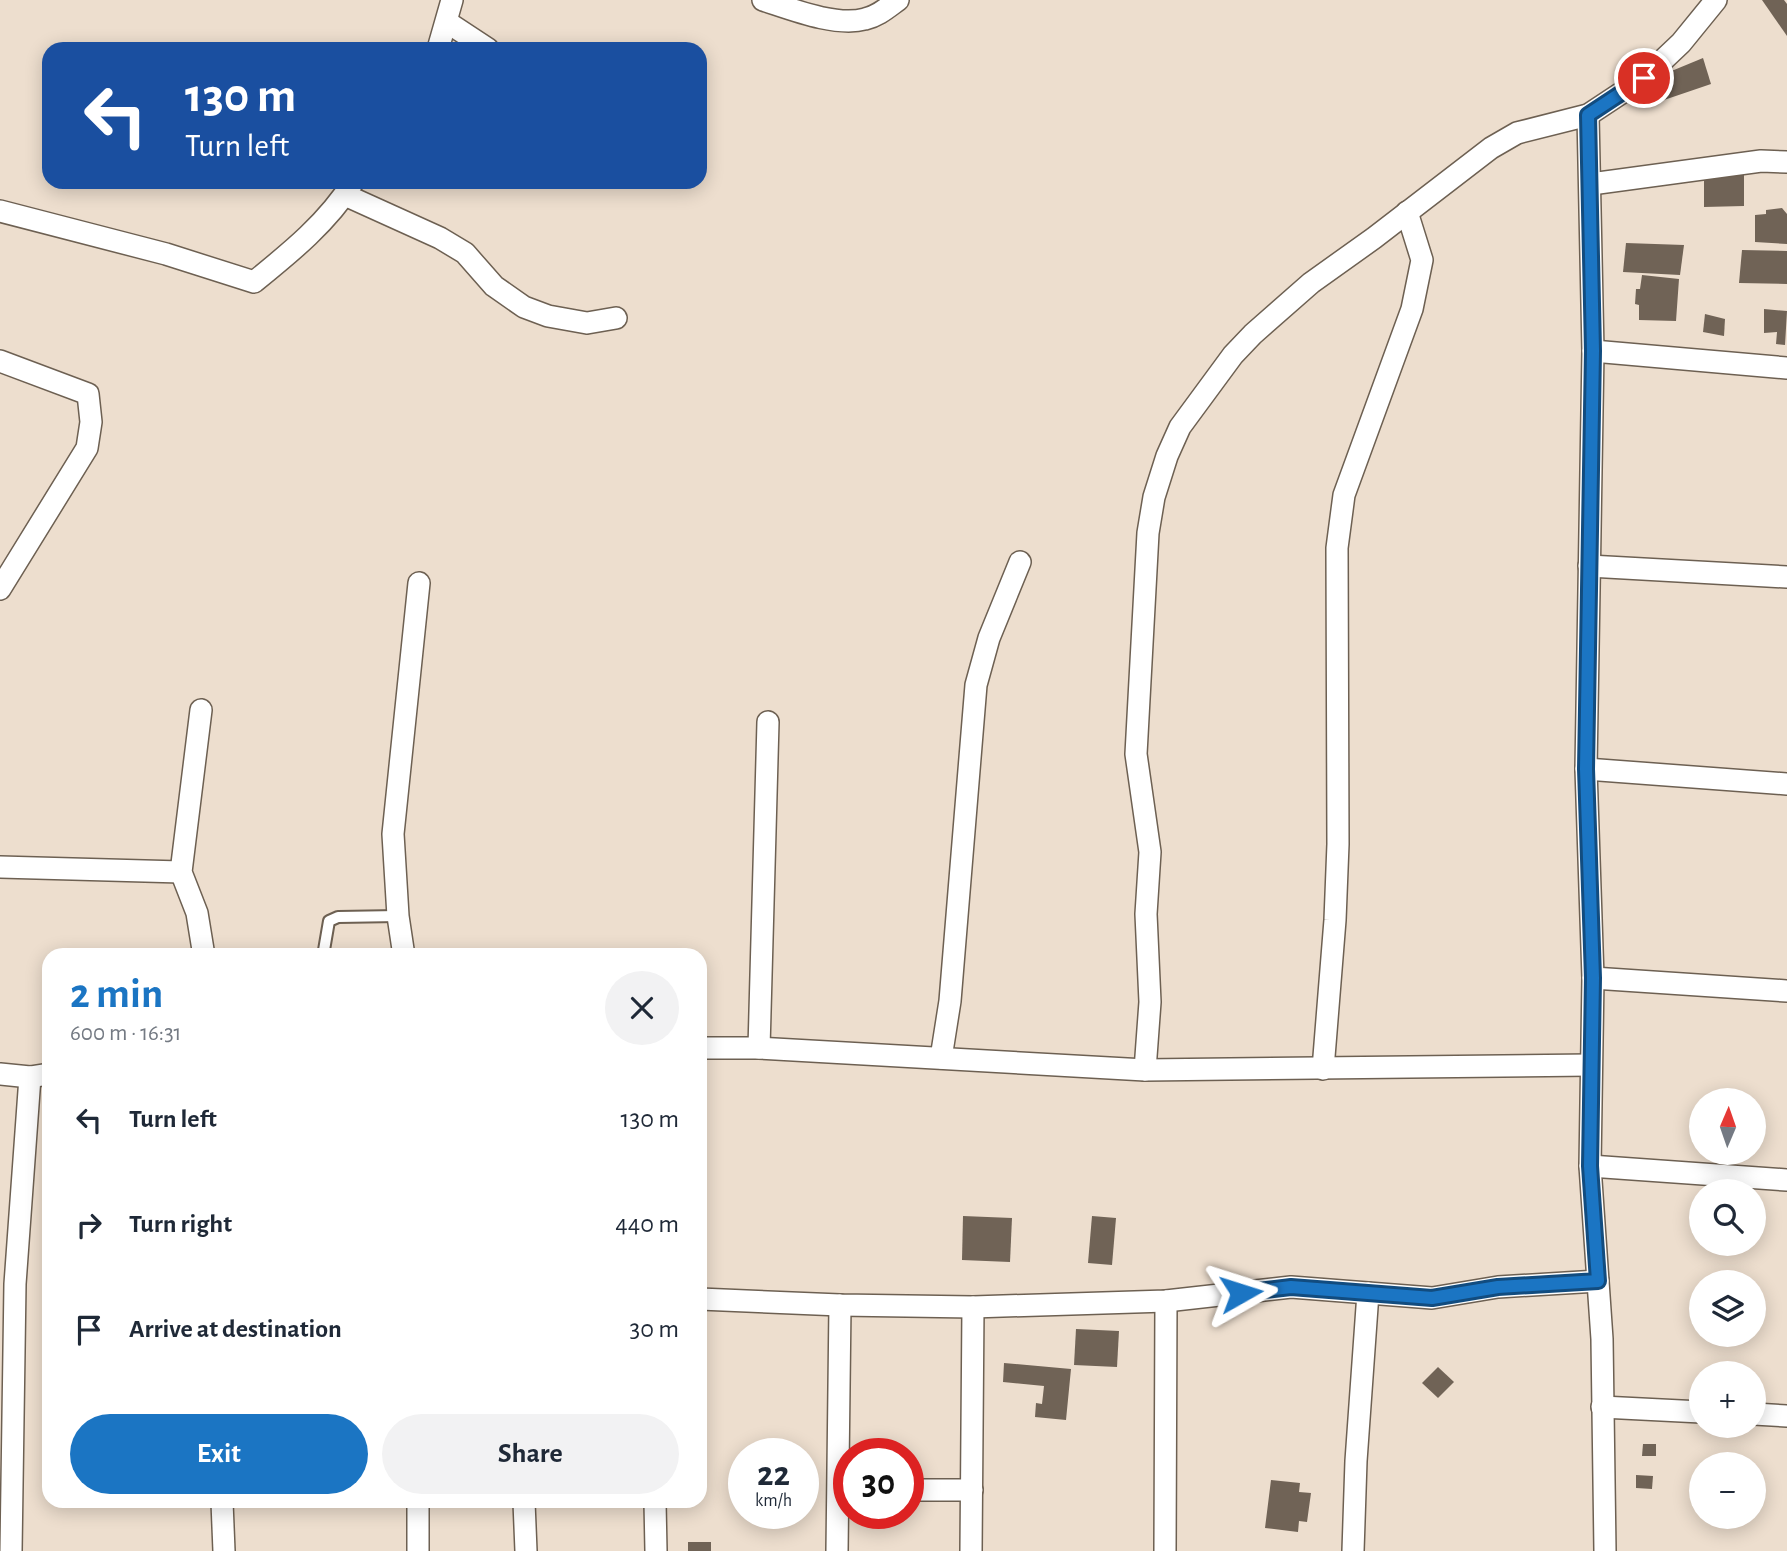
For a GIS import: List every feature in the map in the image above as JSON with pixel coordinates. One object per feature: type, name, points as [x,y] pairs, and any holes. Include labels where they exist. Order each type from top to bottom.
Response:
[{"type":"street","points":[[440,42],[452,0]]},
{"type":"street","points":[[763,0],[841,21],[864,20],[882,12],[898,0]]},
{"type":"street","points":[[1145,1070],[1150,1002],[1146,914],[1150,852],[1136,754],[1147,533],[1167,456],[1180,427],[1233,355],[1311,283],[1491,148],[1517,133],[1588,115],[1644,78],[1681,43],[1716,0]]},
{"type":"street","points":[[447,22],[477,42]]},
{"type":"street","points":[[1588,115],[1593,351],[1586,769],[1593,978],[1590,1166],[1602,1339],[1605,1551]]},
{"type":"street","points":[[1591,184],[1761,160],[1787,162]]},
{"type":"street","points":[[0,211],[166,254],[254,282],[303,243],[348,189]]},
{"type":"street","points":[[351,189],[465,253],[494,286],[524,307],[548,316],[587,323],[616,318]]},
{"type":"street","points":[[1323,1069],[1338,844],[1337,548],[1344,495],[1412,309],[1422,260],[1407,212]]},
{"type":"street","points":[[1593,351],[1787,368]]},
{"type":"street","points":[[0,360],[88,394],[91,422],[87,448],[0,589]]},
{"type":"street","points":[[941,1058],[950,1001],[976,685],[989,638],[1020,562]]},
{"type":"street","points":[[1589,566],[1787,577]]},
{"type":"street","points":[[403,948],[393,834],[419,583]]},
{"type":"street","points":[[201,710],[181,872],[197,913],[203,948]]},
{"type":"street","points":[[759,1048],[768,722]]},
{"type":"street","points":[[1586,769],[1787,783]]},
{"type":"street","points":[[0,867],[181,872]]},
{"type":"street","points":[[1593,978],[1787,991]]},
{"type":"street","points":[[707,1048],[759,1048],[1145,1070],[1591,1065]]},
{"type":"street","points":[[0,1074],[39,1075],[7,1283],[11,1551]]},
{"type":"street","points":[[1590,1166],[1787,1180]]},
{"type":"street","points":[[707,1298],[840,1305],[973,1307],[1166,1301],[1291,1287],[1432,1298],[1498,1287],[1598,1281]]},
{"type":"street","points":[[1353,1551],[1356,1461],[1368,1293]]},
{"type":"street","points":[[1165,1551],[1166,1301]]},
{"type":"street","points":[[840,1305],[842,1438]]},
{"type":"street","points":[[971,1551],[973,1307]]},
{"type":"street","points":[[1602,1408],[1689,1412]]},
{"type":"street","points":[[1766,1415],[1787,1416]]},
{"type":"street","points":[[924,1490],[972,1490]]},
{"type":"street","points":[[222,1508],[224,1551]]},
{"type":"street","points":[[418,1508],[418,1551]]},
{"type":"street","points":[[524,1508],[526,1551]]},
{"type":"street","points":[[655,1508],[656,1551]]},
{"type":"street","points":[[837,1551],[839,1529]]},
{"type":"lane","points":[[324,948],[329,921],[338,917],[398,916]]},
{"type":"building","points":[[1762,0],[1784,0],[1787,4],[1787,36]]},
{"type":"building","points":[[1703,58],[1711,84],[1664,100],[1657,77]]},
{"type":"building","points":[[1704,173],[1744,174],[1744,206],[1704,207]]},
{"type":"building","points":[[1782,208],[1787,214],[1787,244],[1755,242],[1755,215]]},
{"type":"building","points":[[1626,243],[1684,245],[1680,275],[1623,272]]},
{"type":"building","points":[[1742,250],[1787,251],[1787,284],[1739,283]]},
{"type":"building","points":[[1642,275],[1679,279],[1676,321],[1639,320],[1639,305],[1635,304],[1636,289],[1640,289]]},
{"type":"building","points":[[1764,309],[1787,311],[1785,345],[1776,344],[1777,332],[1764,333]]},
{"type":"building","points":[[1705,314],[1725,319],[1724,336],[1703,332]]},
{"type":"building","points":[[963,1216],[1012,1218],[1010,1262],[962,1260]]},
{"type":"building","points":[[1092,1216],[1116,1218],[1112,1265],[1088,1263]]},
{"type":"building","points":[[1076,1329],[1119,1331],[1117,1367],[1074,1365]]},
{"type":"building","points":[[1004,1363],[1071,1369],[1066,1420],[1035,1417],[1036,1403],[1042,1404],[1044,1386],[1003,1382]]},
{"type":"building","points":[[1438,1367],[1454,1382],[1438,1398],[1422,1383]]},
{"type":"building","points":[[1643,1444],[1656,1444],[1656,1456],[1642,1456]]},
{"type":"building","points":[[1636,1475],[1653,1476],[1652,1489],[1636,1488]]},
{"type":"building","points":[[1271,1480],[1300,1483],[1299,1492],[1311,1493],[1307,1522],[1299,1521],[1298,1532],[1265,1528]]},
{"type":"building","points":[[688,1542],[711,1542],[711,1551],[688,1551]]},
{"type":"route","points":[[1241,1293],[1291,1287],[1432,1298],[1498,1287],[1598,1281],[1590,1166],[1593,978],[1586,769],[1593,351],[1588,115],[1644,78]]}]
